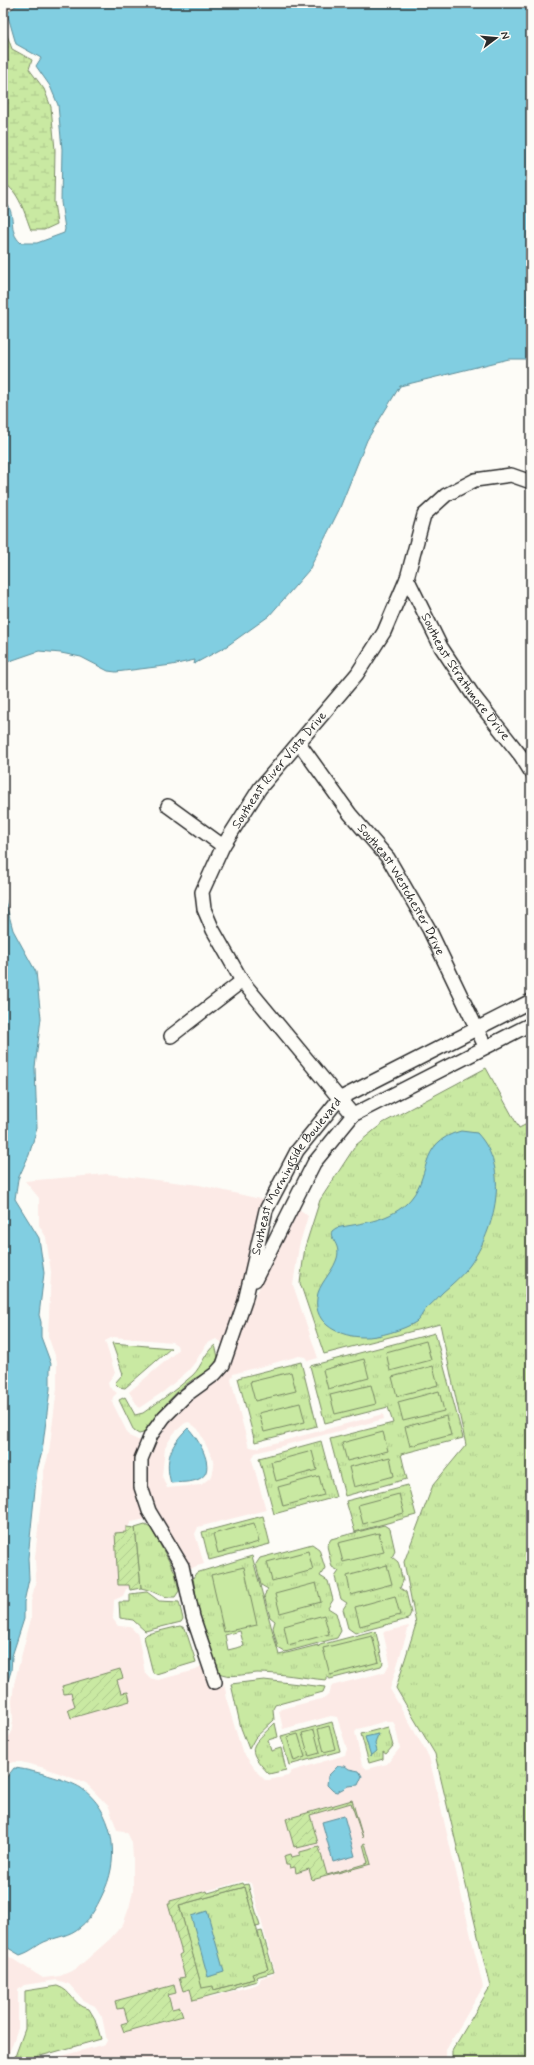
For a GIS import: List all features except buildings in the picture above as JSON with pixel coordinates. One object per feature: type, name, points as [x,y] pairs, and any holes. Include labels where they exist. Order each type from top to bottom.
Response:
[{"type":"street","name":"Southeast River Vista Drive","points":[[353,1115],[242,981],[213,930],[204,910],[202,892],[223,846],[260,788],[357,674],[384,632],[407,578],[424,515],[446,495],[475,480],[511,475],[531,482]]},
{"type":"street","name":"Southeast Strathmore Drive","points":[[407,578],[426,613],[441,647],[473,695],[521,756],[531,772]]},
{"type":"street","name":"Southeast Westchester Drive","points":[[299,743],[350,814],[388,858],[429,928],[485,1046]]},
{"type":"street","points":[[168,806],[223,846]]},
{"type":"street","points":[[171,1036],[242,981]]},
{"type":"street","name":"Southeast Morningside Boulevard","points":[[215,1682],[193,1617],[182,1566],[149,1511],[141,1487],[141,1459],[151,1435],[164,1417],[186,1395],[210,1378],[223,1365],[245,1301],[266,1210],[297,1151],[339,1099],[531,1001]]},
{"type":"street","name":"Southeast Morningside Boulevard","points":[[245,1301],[314,1162],[353,1115],[485,1046],[531,1024]]},
{"type":"shaded area","points":[[107,1174],[199,1185],[264,1200],[259,1209],[239,1300],[224,1347],[220,1341],[216,1339],[206,1344],[188,1371],[163,1392],[139,1408],[129,1392],[175,1353],[178,1349],[177,1345],[172,1342],[113,1337],[105,1341],[115,1373],[108,1382],[109,1387],[117,1393],[113,1397],[112,1402],[129,1436],[142,1440],[134,1460],[134,1487],[146,1519],[131,1522],[128,1527],[134,1587],[126,1589],[123,1596],[114,1600],[113,1619],[118,1626],[131,1627],[138,1635],[145,1673],[149,1678],[158,1680],[196,1670],[202,1665],[211,1690],[224,1686],[224,1682],[228,1705],[242,1751],[265,1780],[288,1776],[292,1771],[345,1755],[347,1749],[337,1717],[331,1716],[283,1729],[279,1711],[281,1709],[325,1698],[330,1693],[331,1686],[385,1672],[390,1663],[383,1632],[409,1626],[390,1689],[429,1757],[483,1987],[446,2050],[446,2062],[40,2062],[105,2044],[107,2041],[102,2017],[95,2006],[84,2001],[69,1984],[57,1980],[24,1985],[18,1990],[18,2028],[6,2062],[3,2062],[3,1953],[43,1978],[60,1976],[76,1969],[110,1939],[123,1924],[133,1891],[132,1843],[128,1834],[124,1831],[117,1830],[109,1807],[86,1783],[45,1768],[21,1762],[7,1764],[3,1772],[3,1743],[11,1734],[13,1721],[12,1701],[14,1684],[31,1619],[31,1602],[36,1580],[35,1558],[44,1471],[49,1452],[57,1388],[57,1361],[48,1336],[51,1272],[46,1237],[39,1225],[39,1198],[25,1181]],"holes":[[[386,1721],[393,1722],[395,1725],[400,1748],[387,1764],[367,1769],[362,1765],[355,1732],[358,1729]],[[243,1881],[251,1883],[275,1971],[272,1975],[261,1978],[259,1983],[255,1985],[211,1997],[196,1991],[177,1899]]]},
{"type":"shaded area","points":[[298,1208],[308,1216],[299,1246],[293,1285],[318,1358],[308,1361],[305,1357],[299,1356],[233,1374],[231,1380],[250,1447],[256,1448],[383,1414],[384,1419],[255,1453],[252,1460],[266,1510],[198,1527],[195,1534],[204,1564],[190,1570],[188,1563],[155,1509],[148,1486],[148,1460],[157,1437],[169,1420],[190,1400],[219,1379],[230,1367],[252,1303]],"holes":[[[189,1422],[198,1429],[212,1457],[214,1466],[212,1476],[201,1485],[167,1488],[162,1476],[165,1447],[174,1433],[185,1423]]]},
{"type":"green space","points":[[3,24],[12,49],[32,60],[29,69],[44,89],[51,107],[55,150],[54,202],[57,224],[44,230],[31,230],[24,210],[17,197],[9,186],[3,183]]},
{"type":"green space","points":[[486,1068],[519,1128],[531,1122],[531,2057],[514,2062],[452,2062],[452,2051],[490,1987],[435,1754],[396,1688],[416,1624],[404,1562],[433,1485],[466,1445],[440,1324],[324,1354],[300,1283],[305,1247],[320,1200],[356,1145],[383,1123]]},
{"type":"green space","points":[[435,1333],[463,1438],[401,1454],[407,1479],[345,1496],[330,1439],[393,1423],[388,1407],[325,1423],[310,1366]]},
{"type":"green space","points":[[426,1341],[431,1360],[390,1371],[386,1352]]},
{"type":"green space","points":[[112,1343],[171,1348],[125,1388],[119,1387],[115,1383],[123,1374]]},
{"type":"green space","points":[[215,1345],[218,1357],[212,1367],[189,1382],[173,1396],[163,1407],[147,1432],[139,1434],[134,1431],[119,1400],[125,1397],[135,1415],[143,1413],[193,1375],[209,1351]]},
{"type":"green space","points":[[364,1359],[369,1378],[328,1389],[323,1370]]},
{"type":"green space","points":[[301,1362],[317,1426],[255,1442],[238,1378]]},
{"type":"green space","points":[[433,1366],[438,1385],[397,1396],[392,1377]]},
{"type":"green space","points":[[291,1372],[296,1391],[255,1401],[250,1382]]},
{"type":"green space","points":[[371,1385],[376,1404],[335,1414],[330,1395]]},
{"type":"green space","points":[[439,1391],[444,1411],[403,1421],[398,1402]]},
{"type":"green space","points":[[300,1403],[305,1422],[264,1432],[259,1413]]},
{"type":"green space","points":[[446,1416],[451,1435],[410,1446],[405,1427]]},
{"type":"green space","points":[[383,1432],[388,1451],[347,1461],[342,1443]]},
{"type":"green space","points":[[321,1441],[336,1497],[274,1514],[259,1458]]},
{"type":"green space","points":[[312,1451],[317,1470],[276,1481],[271,1462]]},
{"type":"green space","points":[[390,1457],[394,1476],[354,1487],[349,1467]]},
{"type":"green space","points":[[319,1476],[324,1495],[283,1506],[278,1487]]},
{"type":"green space","points":[[408,1485],[416,1515],[355,1532],[346,1501]]},
{"type":"green space","points":[[399,1494],[404,1513],[363,1524],[358,1505]]},
{"type":"green space","points":[[263,1516],[270,1544],[209,1560],[202,1532]]},
{"type":"green space","points":[[254,1523],[259,1542],[218,1553],[213,1534]]},
{"type":"green space","points":[[145,1525],[151,1528],[175,1572],[179,1591],[175,1597],[161,1595],[141,1588],[135,1528]]},
{"type":"green space","points":[[384,1525],[390,1529],[395,1551],[392,1557],[398,1562],[403,1581],[400,1588],[406,1592],[411,1613],[408,1619],[355,1633],[348,1628],[343,1609],[347,1603],[341,1599],[335,1577],[339,1571],[332,1567],[327,1546],[331,1539]]},
{"type":"green space","points":[[126,1527],[135,1528],[141,1588],[130,1590],[129,1585],[118,1585],[115,1533],[126,1532]]},
{"type":"green space","points":[[379,1533],[384,1552],[343,1562],[338,1543]]},
{"type":"green space","points":[[312,1544],[319,1549],[325,1568],[320,1576],[328,1581],[333,1600],[328,1608],[336,1613],[341,1631],[337,1638],[285,1652],[278,1648],[273,1628],[275,1621],[270,1617],[264,1596],[268,1589],[261,1585],[256,1564],[260,1558]]},
{"type":"green space","points":[[308,1551],[313,1570],[272,1581],[267,1562]]},
{"type":"green space","points":[[252,1556],[279,1655],[318,1645],[318,1647],[320,1645],[373,1631],[376,1633],[383,1663],[381,1666],[330,1679],[326,1677],[326,1680],[266,1673],[232,1676],[217,1672],[201,1624],[193,1578],[196,1573]],"holes":[[[240,1631],[244,1646],[228,1650],[225,1635]]]},
{"type":"green space","points":[[387,1565],[392,1584],[351,1595],[347,1576]]},
{"type":"green space","points":[[244,1567],[257,1625],[224,1632],[211,1575]]},
{"type":"green space","points":[[316,1583],[321,1602],[280,1613],[275,1594]]},
{"type":"green space","points":[[147,1592],[159,1601],[179,1602],[183,1619],[181,1622],[145,1631],[133,1620],[120,1618],[119,1602],[130,1602],[130,1594]]},
{"type":"green space","points":[[395,1596],[400,1615],[360,1626],[355,1607]]},
{"type":"green space","points":[[324,1615],[329,1634],[288,1645],[284,1626]]},
{"type":"green space","points":[[180,1626],[185,1628],[196,1662],[156,1674],[153,1673],[144,1637],[147,1634]]},
{"type":"green space","points":[[372,1636],[379,1662],[330,1675],[323,1648]]},
{"type":"green space","points":[[120,1669],[123,1678],[117,1680],[121,1693],[128,1692],[130,1701],[71,1718],[68,1709],[75,1706],[71,1693],[64,1694],[62,1686]]},
{"type":"green space","points":[[264,1680],[325,1687],[323,1692],[275,1705],[273,1709],[274,1720],[255,1738],[249,1749],[241,1728],[231,1684]]},
{"type":"green space","points":[[332,1722],[340,1751],[289,1765],[281,1736]]},
{"type":"green space","points":[[275,1723],[278,1737],[268,1740],[271,1751],[281,1748],[286,1770],[269,1774],[256,1758],[254,1747],[260,1737]]},
{"type":"green space","points":[[329,1726],[335,1749],[324,1752],[318,1729]]},
{"type":"green space","points":[[388,1727],[393,1746],[386,1754],[383,1752],[383,1759],[369,1763],[361,1734]]},
{"type":"green space","points":[[314,1730],[320,1753],[309,1756],[302,1733]]},
{"type":"green space","points":[[298,1734],[305,1757],[294,1761],[287,1737]]},
{"type":"green space","points":[[352,1800],[363,1838],[351,1803],[310,1815],[318,1843],[297,1848],[297,1846],[294,1847],[286,1819]]},
{"type":"green space","points":[[365,1843],[371,1864],[312,1880],[309,1869],[296,1873],[295,1867],[290,1868],[289,1865],[286,1865],[284,1856],[291,1854],[292,1857],[300,1855],[300,1852],[319,1847],[327,1875],[368,1863],[363,1844]]},
{"type":"green space","points":[[243,1883],[244,1885],[248,1884],[260,1926],[256,1927],[245,1887],[179,1905],[202,1988],[213,1986],[214,1990],[254,1979],[252,1974],[268,1969],[258,1932],[262,1931],[274,1972],[256,1977],[257,1981],[235,1987],[235,1989],[193,2000],[190,1989],[183,1991],[179,1978],[185,1977],[179,1955],[182,1953],[168,1904],[170,1904],[170,1901],[207,1891],[208,1893]]},
{"type":"green space","points":[[245,1887],[268,1969],[253,1974],[254,1979],[214,1990],[202,1989],[179,1905]]},
{"type":"green space","points":[[174,1985],[176,1993],[168,1995],[172,2009],[180,2007],[183,2016],[124,2032],[121,2024],[128,2022],[124,2008],[117,2009],[115,2001]]},
{"type":"green space","points":[[57,1986],[66,1991],[83,2007],[89,2009],[95,2019],[101,2039],[19,2062],[13,2062],[25,2029],[25,1991]]},
{"type":"water","points":[[19,3],[531,3],[531,359],[509,359],[400,386],[367,440],[339,510],[309,570],[269,616],[227,646],[194,664],[195,660],[172,665],[116,672],[108,671],[81,657],[39,651],[7,662],[3,667],[3,199],[8,205],[12,217],[14,233],[21,243],[37,243],[64,233],[65,229],[61,202],[62,149],[58,105],[50,86],[36,66],[41,58],[16,44],[7,13]]},
{"type":"water","points":[[3,893],[13,930],[36,972],[41,1018],[35,1067],[37,1128],[29,1155],[18,1179],[15,1199],[39,1238],[44,1273],[39,1315],[41,1322],[41,1337],[51,1364],[50,1389],[42,1452],[37,1470],[28,1558],[29,1579],[24,1602],[24,1619],[12,1656],[11,1671],[7,1684],[5,1710],[7,1720],[3,1735]]},
{"type":"water","points":[[461,1131],[477,1133],[487,1148],[494,1164],[496,1181],[496,1199],[492,1217],[479,1250],[470,1265],[425,1310],[420,1318],[411,1325],[383,1335],[370,1337],[346,1335],[330,1328],[319,1315],[317,1298],[322,1284],[334,1266],[338,1255],[337,1246],[331,1234],[332,1231],[336,1228],[382,1218],[390,1215],[406,1204],[415,1194],[427,1162],[437,1144],[447,1137]]},
{"type":"water","points":[[188,1428],[201,1446],[207,1462],[207,1469],[204,1475],[199,1479],[189,1482],[171,1483],[168,1467],[170,1453],[177,1440]]},
{"type":"water","points":[[378,1734],[375,1744],[377,1751],[371,1756],[365,1737]]},
{"type":"water","points":[[338,1766],[345,1766],[349,1769],[359,1771],[362,1776],[358,1785],[348,1786],[337,1792],[333,1791],[327,1785],[328,1776]]},
{"type":"water","points":[[14,1768],[48,1775],[81,1788],[92,1797],[107,1821],[111,1834],[112,1848],[110,1876],[95,1910],[88,1919],[76,1930],[44,1942],[20,1955],[3,1945],[3,1782]]},
{"type":"water","points":[[344,1816],[355,1856],[333,1862],[322,1822]]},
{"type":"water","points":[[207,1911],[224,1972],[208,1977],[191,1916]]}]
